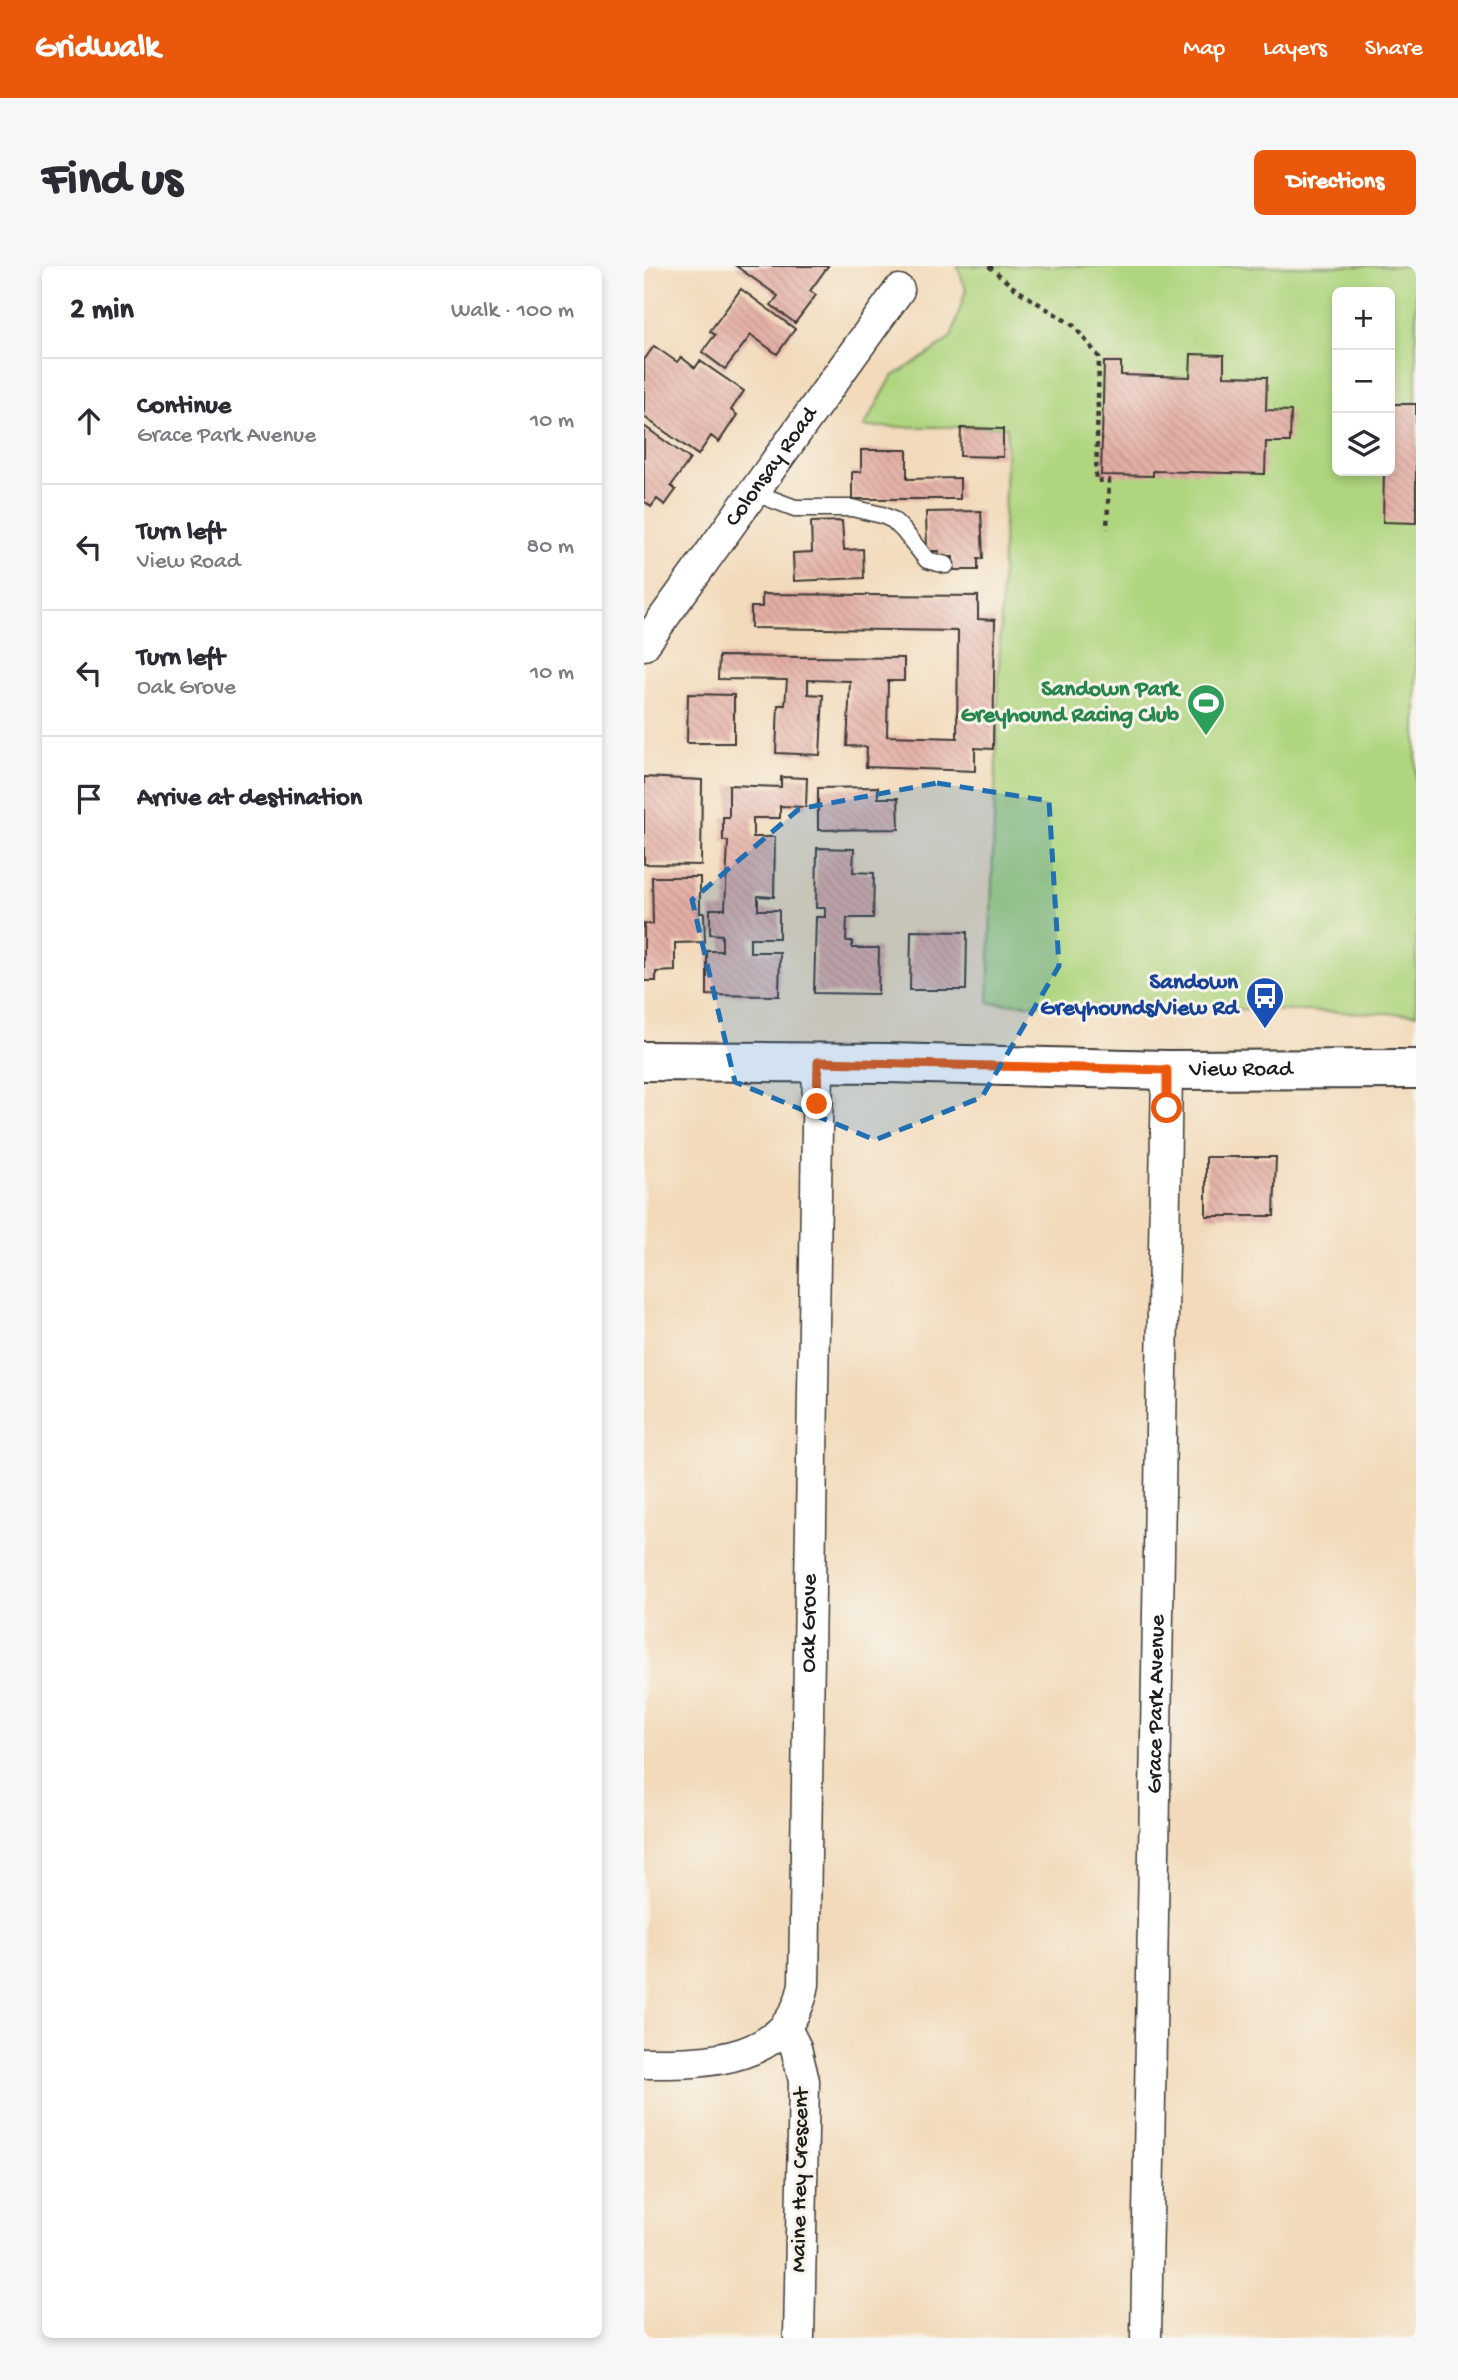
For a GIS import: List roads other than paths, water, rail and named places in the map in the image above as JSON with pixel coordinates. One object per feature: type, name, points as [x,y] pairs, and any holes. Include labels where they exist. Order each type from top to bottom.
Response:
[{"type":"street","name":"Colonsay Road","points":[[644,645],[900,290]]},
{"type":"street","name":"View Road","points":[[644,1060],[1167,1070],[1416,1069]]},
{"type":"street","name":"Oak Grove","points":[[644,2063],[703,2063],[734,2057],[765,2042],[785,2026],[801,2001],[804,1984],[818,1062]]},
{"type":"street","name":"Grace Park Avenue","points":[[1146,2338],[1167,1070]]},
{"type":"street","name":"Maine Hey Crescent","points":[[785,2026],[796,2048],[804,2081],[799,2338]]},
{"type":"lane","points":[[755,493],[795,508],[852,508],[883,515],[903,530],[927,560],[946,565]]},
{"type":"place","name":"Sandown Park Greyhound Racing Club","points":[[1206,737]]},
{"type":"place","name":"Sandown Greyhounds/View Rd","points":[[1265,1030]]}]
